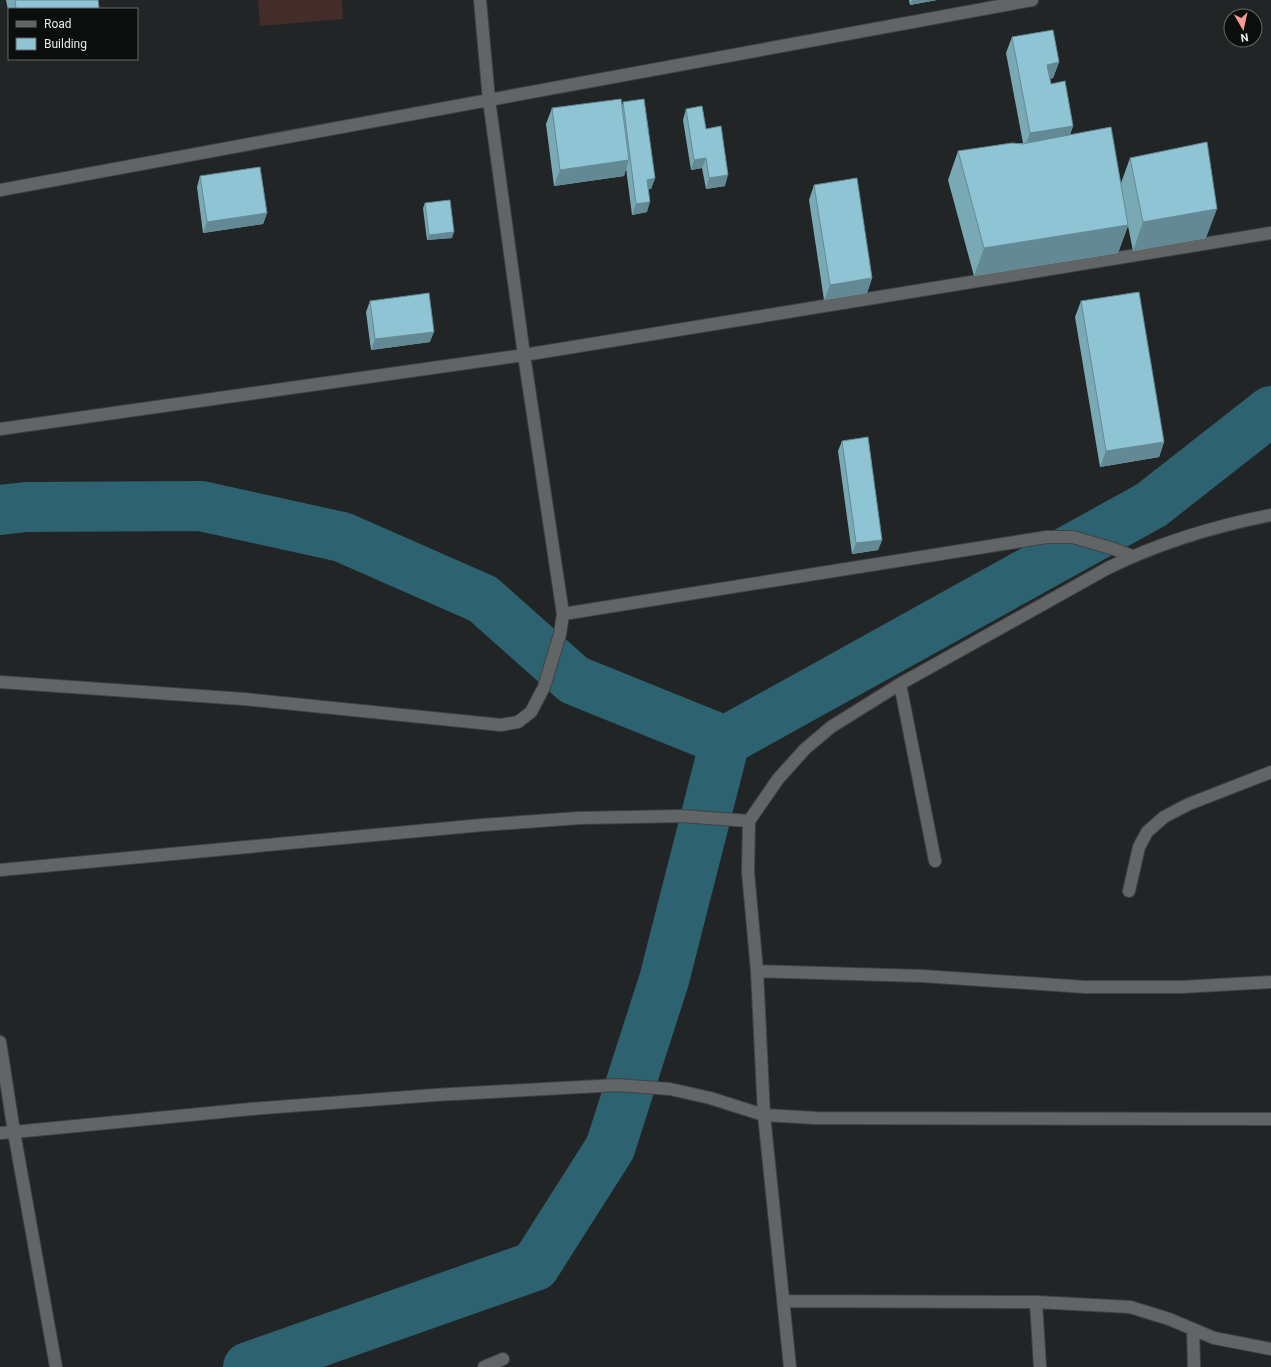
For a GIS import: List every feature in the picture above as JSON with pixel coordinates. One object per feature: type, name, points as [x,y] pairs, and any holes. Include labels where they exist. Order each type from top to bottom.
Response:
[{"type":"street","points":[[0,682],[244,699],[501,724],[518,722],[531,712],[544,687],[560,634],[563,614],[524,356],[489,100],[480,0]]},
{"type":"street","points":[[0,190],[1032,0]]},
{"type":"street","points":[[0,429],[524,356],[1271,233]]},
{"type":"street","points":[[790,1367],[764,1114],[758,971],[748,872],[749,821],[778,779],[804,749],[831,727],[900,684],[1102,571],[1132,556],[1197,534],[1252,518],[1271,515]]},
{"type":"street","points":[[563,614],[1047,537],[1073,537],[1132,556]]},
{"type":"street","points":[[900,684],[935,861]]},
{"type":"street","points":[[1129,891],[1139,848],[1147,832],[1164,817],[1189,804],[1271,772]]},
{"type":"street","points":[[0,870],[482,825],[579,818],[682,816],[749,821]]},
{"type":"street","points":[[758,971],[922,976],[1085,987],[1181,987],[1271,982]]},
{"type":"street","points":[[0,1042],[14,1132],[56,1367]]},
{"type":"street","points":[[0,1134],[258,1108],[435,1095],[617,1085],[670,1089],[710,1098],[764,1114],[816,1118],[1271,1119]]},
{"type":"street","points":[[784,1302],[1036,1302],[1130,1307],[1169,1319],[1214,1338],[1271,1349]]},
{"type":"street","points":[[1036,1302],[1040,1367]]},
{"type":"street","points":[[1193,1329],[1194,1367]]},
{"type":"street","points":[[484,1367],[503,1359]]},
{"type":"shaded area","points":[[258,0],[342,0],[343,19],[260,26]]},
{"type":"building","points":[[15,0],[98,0],[99,8],[16,8]]},
{"type":"building","points":[[1053,30],[1059,62],[1047,65],[1051,84],[1065,81],[1073,126],[1030,133],[1012,37]]},
{"type":"building","points":[[621,99],[629,160],[560,170],[552,108]]},
{"type":"building","points":[[644,99],[655,178],[647,180],[650,202],[636,204],[623,102]]},
{"type":"building","points":[[702,106],[706,129],[721,126],[728,175],[709,178],[706,158],[694,160],[686,109]]},
{"type":"building","points":[[1111,127],[1128,225],[984,248],[958,151],[1012,143],[1022,144]]},
{"type":"building","points":[[1207,142],[1217,209],[1143,222],[1130,158]]},
{"type":"building","points":[[260,167],[267,213],[207,222],[200,176]]},
{"type":"building","points":[[857,178],[872,278],[830,285],[814,185]]},
{"type":"building","points":[[450,200],[454,232],[429,235],[425,203]]},
{"type":"building","points":[[1139,292],[1164,442],[1106,451],[1081,301]]},
{"type":"building","points":[[429,293],[434,332],[375,339],[370,301]]},
{"type":"building","points":[[868,437],[882,540],[856,543],[842,441]]},
{"type":"waterway","points":[[248,1367],[535,1266],[610,1148],[664,980],[725,741],[1151,505],[1271,411]]},
{"type":"waterway","points":[[0,510],[26,507],[201,506],[342,537],[483,599],[574,680],[725,741]]}]
